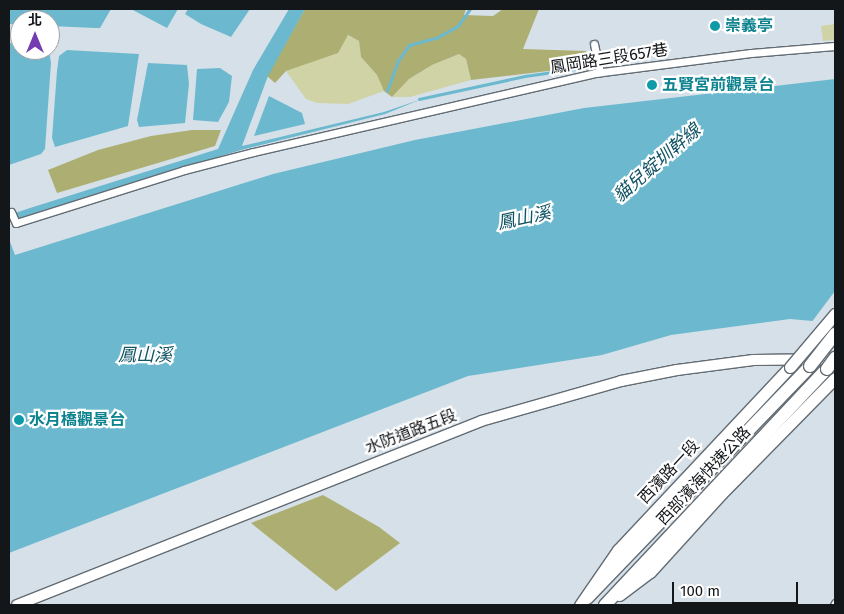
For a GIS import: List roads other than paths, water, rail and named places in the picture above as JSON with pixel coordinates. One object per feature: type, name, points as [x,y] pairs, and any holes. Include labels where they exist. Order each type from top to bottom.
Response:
[{"type":"highway","name":"西部濱海快速公路","points":[[583,602],[810,366],[835,334]]},
{"type":"highway","name":"西部濱海快速公路","points":[[606,605],[833,366]]},
{"type":"main road","name":"西濱路一段","points":[[583,602],[618,550],[790,367],[835,314]]},
{"type":"street","points":[[594,44],[600,72]]},
{"type":"street","name":"鳳岡路三段657巷","points":[[12,212],[16,223],[184,170],[390,118],[600,72],[751,53],[835,46]]},
{"type":"street","name":"水防道路五段","points":[[17,605],[481,421],[621,381],[676,370],[753,360],[833,366]]},
{"type":"water","points":[[9,9],[111,9],[100,28],[60,26],[60,10],[10,10],[9,24]]},
{"type":"water","points":[[131,9],[178,9],[167,28]]},
{"type":"water","points":[[188,9],[250,9],[231,37],[201,24],[185,14]]},
{"type":"water","points":[[289,9],[305,9],[268,76],[242,146],[384,112],[422,99],[385,114],[241,150],[9,222],[9,215],[218,149],[253,70]]},
{"type":"water","points":[[9,43],[10,60],[51,60],[51,63],[45,149],[41,154],[9,165]]},
{"type":"water","points":[[67,50],[139,54],[128,126],[55,147],[52,138],[60,55]]},
{"type":"water","points":[[148,63],[187,65],[189,84],[185,123],[139,127],[137,120]]},
{"type":"water","points":[[220,68],[232,76],[229,102],[218,122],[193,120],[197,69]]},
{"type":"water","name":"鳳山溪","points":[[835,79],[835,323],[790,319],[671,335],[602,355],[468,376],[9,553],[9,239],[15,255],[273,174],[415,140],[584,108]]},
{"type":"water","points":[[269,96],[302,113],[305,124],[254,136]]},
{"type":"waterway","points":[[387,91],[398,61],[409,45],[438,37],[458,26],[470,9]]},
{"type":"waterway","points":[[419,99],[525,76],[609,64]]},
{"type":"place","name":"崇義亭","points":[[715,26]]},
{"type":"place","name":"五賢宮前觀景台","points":[[652,85]]},
{"type":"place","name":"水月橋觀景台","points":[[19,420]]},
{"type":"water label","name":"貓兒錠圳幹線","points":[[657,163]]}]
